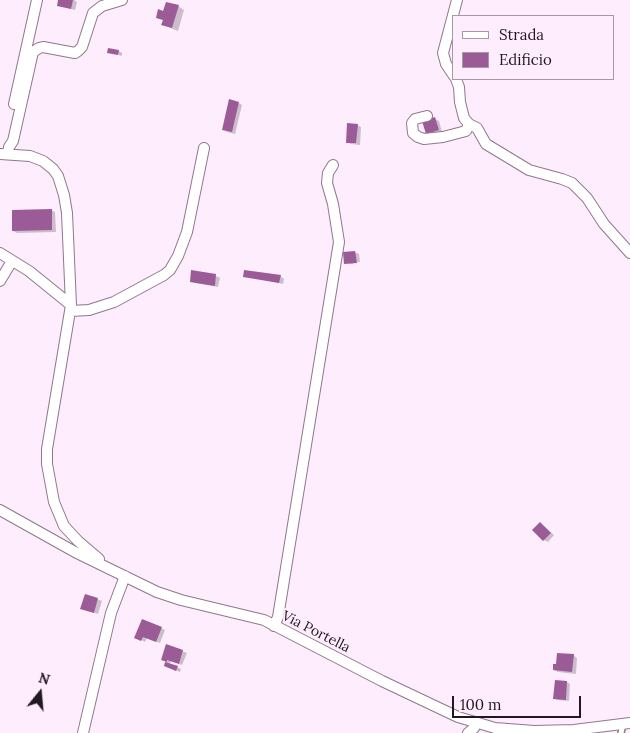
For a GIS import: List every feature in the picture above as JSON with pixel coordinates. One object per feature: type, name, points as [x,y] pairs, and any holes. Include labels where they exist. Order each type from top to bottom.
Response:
[{"type":"street","points":[[6,152],[7,139],[37,0]]},
{"type":"street","points":[[6,152],[13,140],[33,52],[43,47],[75,53],[82,47],[93,13],[102,6],[122,0]]},
{"type":"street","points":[[453,15],[457,0]]},
{"type":"street","points":[[452,19],[443,53],[446,64],[452,73]]},
{"type":"street","points":[[456,80],[464,118],[469,124],[477,128],[486,144],[529,170],[562,179],[577,188],[587,198],[604,224],[630,253]]},
{"type":"street","points":[[426,116],[415,119],[412,123],[413,133],[424,139],[444,137],[466,131],[469,124]]},
{"type":"street","points":[[0,253],[29,271],[71,308],[89,310],[114,302],[170,270],[178,256],[187,232],[204,148]]},
{"type":"street","points":[[6,152],[36,158],[50,166],[60,179],[67,213],[71,308],[47,449],[51,491],[64,526],[78,541],[121,574],[83,733]]},
{"type":"street","points":[[274,626],[278,617],[339,242],[333,204],[327,183],[328,173],[333,165]]},
{"type":"street","points":[[0,281],[12,261]]},
{"type":"street","name":"Via Portella","points":[[0,510],[75,552],[157,592],[181,600],[264,620],[382,681],[458,717],[495,728],[534,731],[625,727]]},
{"type":"street","points":[[52,539],[64,526]]},
{"type":"street","points":[[468,733],[474,728],[476,723]]},
{"type":"building","points":[[58,0],[73,0],[71,9],[57,6]]},
{"type":"building","points":[[166,2],[179,5],[172,28],[161,25],[163,20],[156,18],[158,9],[163,11]]},
{"type":"building","points":[[108,48],[119,50],[118,55],[107,53]]},
{"type":"building","points":[[229,99],[239,102],[232,132],[222,130]]},
{"type":"building","points":[[435,117],[439,130],[426,134],[422,121]]},
{"type":"building","points":[[347,123],[358,124],[356,143],[346,143]]},
{"type":"building","points":[[52,209],[52,230],[12,231],[12,210]]},
{"type":"building","points":[[355,251],[357,263],[344,264],[343,252]]},
{"type":"building","points":[[191,270],[216,274],[215,286],[190,282]]},
{"type":"building","points":[[244,270],[281,275],[279,283],[243,277]]},
{"type":"building","points":[[540,522],[551,533],[543,541],[532,530]]},
{"type":"building","points":[[85,594],[98,598],[94,613],[80,609]]},
{"type":"building","points":[[142,619],[162,627],[156,642],[143,637],[141,641],[134,638]]},
{"type":"building","points":[[166,644],[183,650],[179,664],[161,660]]},
{"type":"building","points":[[557,653],[574,654],[572,672],[553,670],[553,664],[556,664]]},
{"type":"building","points":[[165,662],[178,666],[176,671],[164,666]]},
{"type":"building","points":[[555,680],[567,681],[566,700],[553,699]]}]
